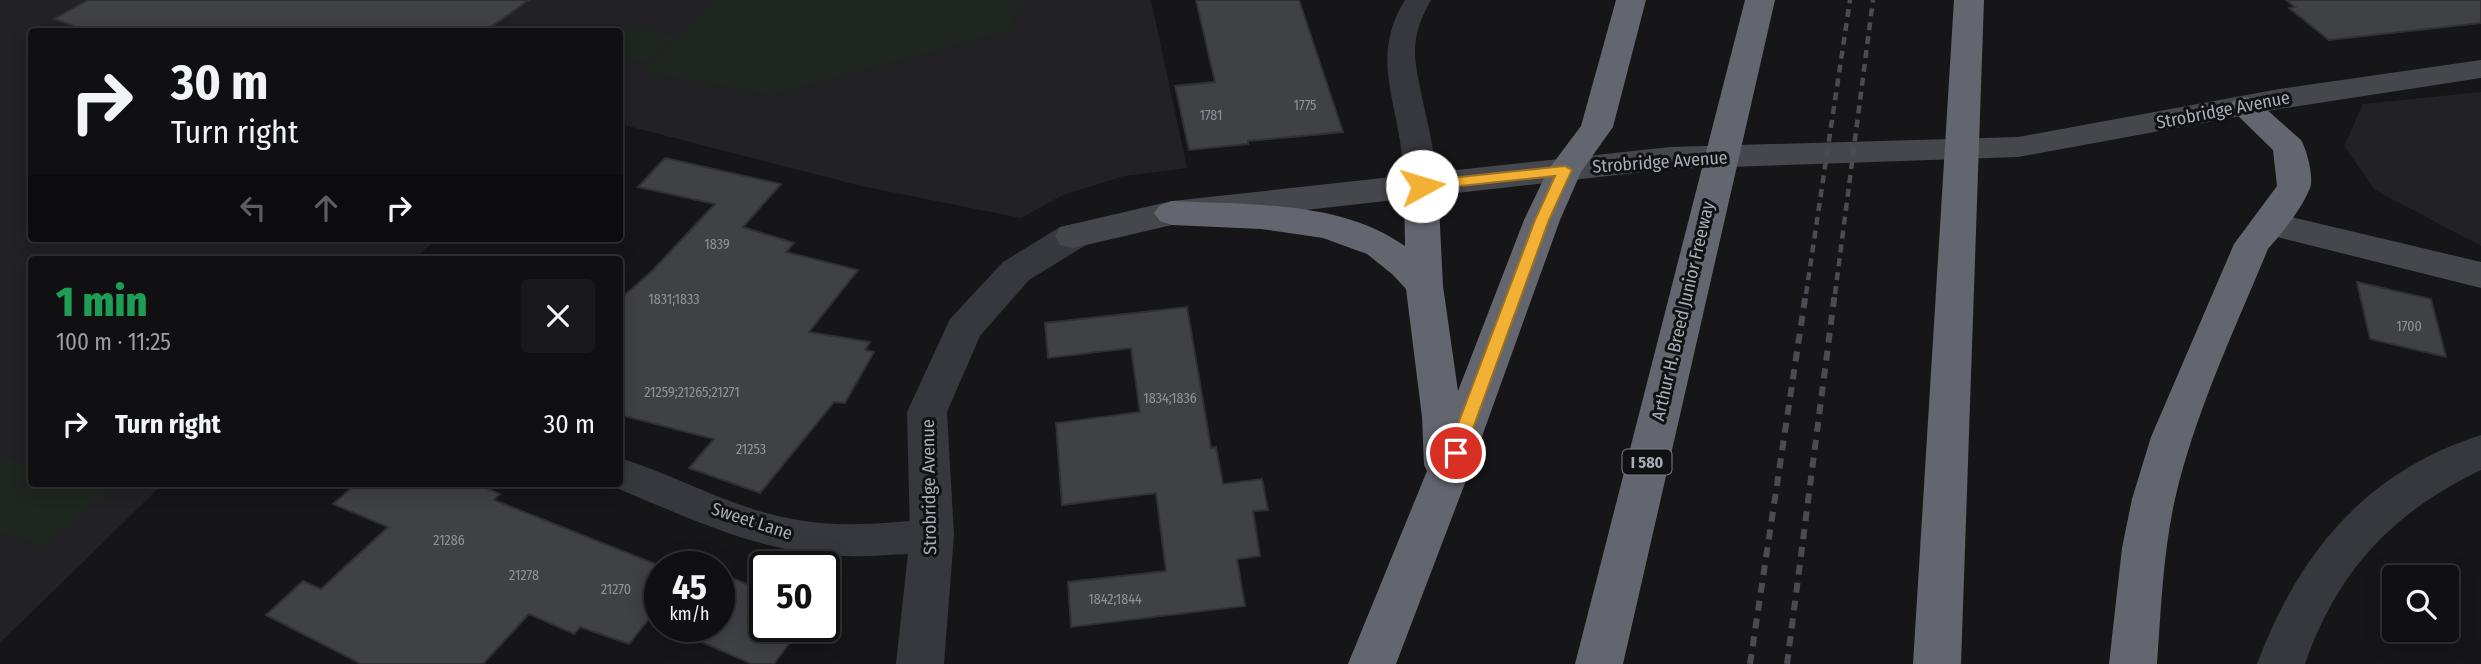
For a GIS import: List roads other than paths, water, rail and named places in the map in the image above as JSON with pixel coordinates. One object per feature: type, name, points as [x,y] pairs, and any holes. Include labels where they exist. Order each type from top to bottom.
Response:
[{"type":"highway","points":[[1372,664],[1446,478],[1542,220],[1565,170],[1597,127],[1631,0]]},
{"type":"highway","name":"I 580","points":[[1736,90],[1746,0]]},
{"type":"highway","name":"Arthur H. Breed Junior Freeway","points":[[1599,664],[1736,90],[1760,0]]},
{"type":"highway","points":[[1937,664],[1969,0]]},
{"type":"highway","points":[[2133,664],[2144,548],[2154,499],[2172,437],[2252,244],[2270,224],[2294,186],[2289,147],[2245,107]]},
{"type":"highway","points":[[1422,186],[1424,286],[1442,417],[1446,478]]},
{"type":"highway","points":[[1172,214],[1303,223],[1348,232],[1367,240],[1401,261],[1424,286]]},
{"type":"main road","name":"Strobridge Avenue","points":[[1073,236],[1172,214],[1670,158],[2018,148],[2279,99],[2481,69]]},
{"type":"main road","points":[[2270,224],[2481,275]]},
{"type":"street","points":[[1418,0],[1411,9],[1403,32],[1399,63],[1403,93],[1415,135],[1422,186]]},
{"type":"street","name":"Strobridge Avenue","points":[[920,664],[932,535],[927,412],[964,329],[1016,271],[1073,236]]},
{"type":"street","points":[[2281,664],[2293,625],[2319,578],[2345,545],[2391,503],[2441,468],[2481,451]]},
{"type":"street","name":"Sweet Lane","points":[[623,474],[750,524],[799,537],[848,541],[932,535]]},
{"type":"railway","points":[[1806,294],[1850,0]]},
{"type":"railway","points":[[1835,294],[1873,0]]},
{"type":"railway","points":[[1750,664],[1806,292]]},
{"type":"railway","points":[[1787,664],[1835,292]]}]
